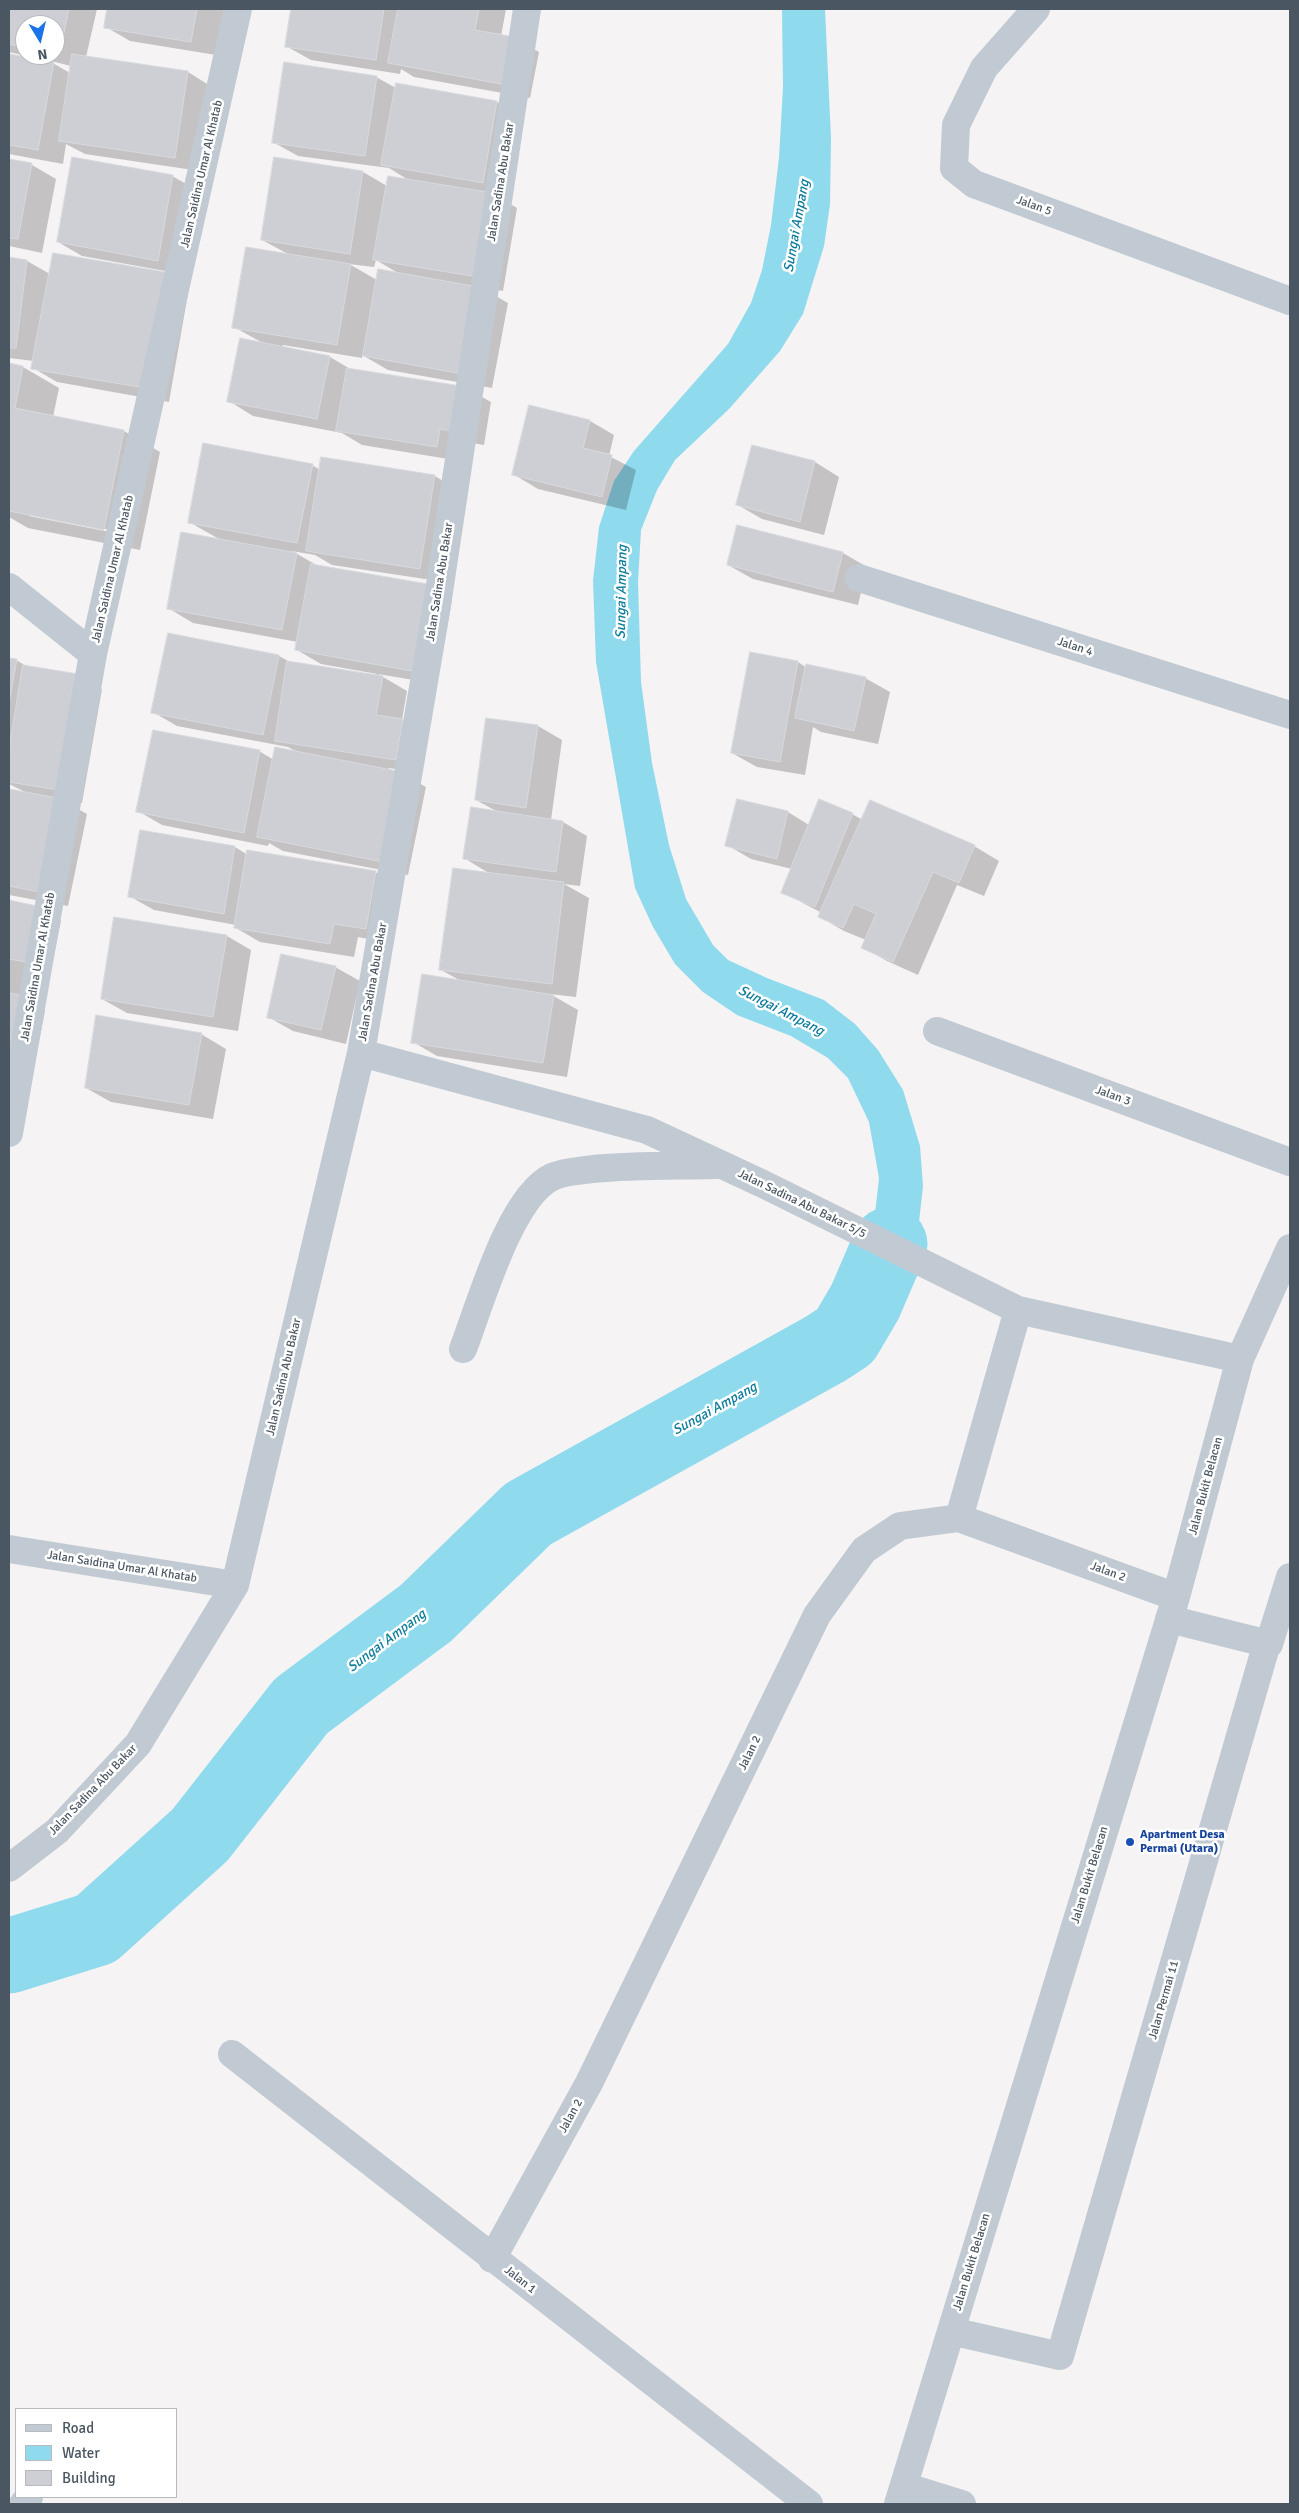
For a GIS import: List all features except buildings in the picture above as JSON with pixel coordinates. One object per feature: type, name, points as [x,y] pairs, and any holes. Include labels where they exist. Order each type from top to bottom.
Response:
[{"type":"street","name":"Jalan Saidina Umar Al Khatab","points":[[9,1133],[93,654],[238,9]]},
{"type":"street","name":"Jalan Sadina Abu Bakar","points":[[9,1868],[58,1830],[138,1744],[234,1585],[361,1053],[437,605],[527,9]]},
{"type":"street","name":"Jalan 5","points":[[1036,9],[984,68],[956,125],[954,168],[974,184],[1290,301]]},
{"type":"street","name":"Jalan 4","points":[[859,578],[1290,715]]},
{"type":"street","points":[[9,587],[93,654]]},
{"type":"street","name":"Jalan 3","points":[[937,1030],[1290,1162]]},
{"type":"street","name":"Jalan Sadina Abu Bakar 5/5","points":[[361,1053],[647,1130],[763,1184],[1018,1310],[1240,1359]]},
{"type":"street","points":[[463,1349],[512,1222],[540,1185],[553,1176],[567,1172],[614,1167],[721,1165]]},
{"type":"street","name":"Jalan Bukit Belacan","points":[[901,2495],[1172,1608],[1240,1359],[1290,1248]]},
{"type":"street","points":[[959,1518],[1018,1310]]},
{"type":"street","name":"Jalan 2","points":[[492,2259],[589,2083],[817,1615],[864,1550],[900,1526],[959,1518],[1172,1608],[1267,1643]]},
{"type":"street","name":"Jalan Saidina Umar Al Khatab","points":[[9,1549],[234,1585]]},
{"type":"street","name":"Jalan Permai 11","points":[[951,2331],[1060,2356],[1267,1643],[1290,1577]]},
{"type":"street","name":"Jalan 1","points":[[232,2054],[492,2259],[810,2504]]},
{"type":"street","points":[[901,2495],[962,2504]]},
{"type":"water","points":[[782,9],[825,9],[831,138],[830,204],[824,246],[803,314],[780,351],[729,409],[675,460],[657,490],[641,530],[638,582],[641,682],[652,763],[669,845],[686,899],[713,945],[728,960],[767,978],[824,1000],[855,1024],[878,1050],[903,1090],[920,1146],[923,1186],[919,1222],[900,1283],[870,1331],[856,1345],[832,1327],[861,1267],[873,1232],[879,1178],[869,1122],[848,1078],[828,1058],[791,1036],[737,1015],[703,992],[675,964],[653,927],[635,888],[596,662],[593,581],[599,527],[614,481],[634,451],[728,344],[751,303],[762,270],[771,225],[779,158],[783,87]]},
{"type":"waterway","name":"Sungai Ampang","points":[[9,1956],[96,1929],[200,1835],[301,1706],[426,1613],[528,1514],[825,1349],[845,1336],[865,1302],[890,1244]]},
{"type":"place","name":"Apartment Desa Permai (Utara)","points":[[1130,1842]]}]
